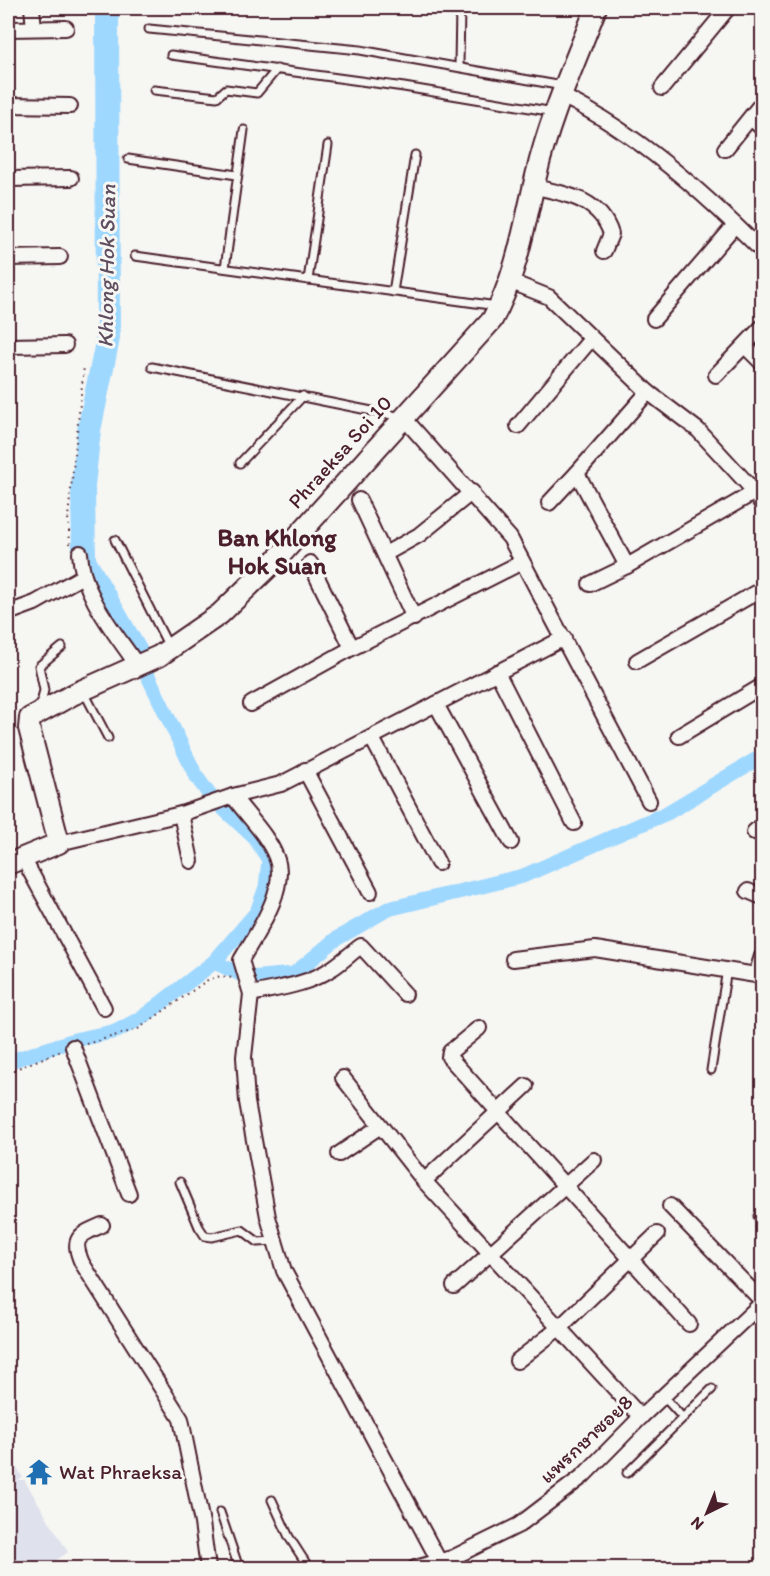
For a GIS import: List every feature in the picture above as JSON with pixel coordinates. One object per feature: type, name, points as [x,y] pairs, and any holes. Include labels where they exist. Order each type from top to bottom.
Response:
[{"type":"street","points":[[32,8],[34,28]]},
{"type":"street","name":"Phraeksa Soi 10","points":[[39,712],[171,650],[220,614],[276,560],[403,417],[479,337],[499,307],[522,245],[535,187],[561,98],[596,8]]},
{"type":"street","points":[[662,88],[728,8]]},
{"type":"street","points":[[8,29],[66,28]]},
{"type":"street","points":[[561,98],[623,129],[762,251]]},
{"type":"street","points":[[725,149],[762,103]]},
{"type":"street","points":[[8,105],[70,106]]},
{"type":"street","points":[[751,118],[762,128]]},
{"type":"street","points":[[8,179],[71,178]]},
{"type":"street","points":[[535,187],[566,193],[597,209],[608,223],[611,234],[604,251]]},
{"type":"street","points":[[654,319],[735,225]]},
{"type":"street","points":[[8,258],[60,256]]},
{"type":"street","points":[[509,281],[549,297],[648,392],[698,430],[759,498],[590,584]]},
{"type":"street","points":[[716,375],[762,327]]},
{"type":"street","points":[[518,426],[591,339]]},
{"type":"street","points":[[8,346],[65,345]]},
{"type":"street","points":[[745,346],[762,363]]},
{"type":"street","points":[[549,503],[648,392]]},
{"type":"street","points":[[403,417],[472,492],[510,538],[649,801]]},
{"type":"street","points":[[577,473],[627,566]]},
{"type":"street","points":[[385,554],[419,535],[472,492]]},
{"type":"street","points":[[359,500],[414,618]]},
{"type":"street","points":[[75,549],[82,576],[89,591],[137,665]]},
{"type":"street","points":[[251,704],[352,648],[522,562]]},
{"type":"street","points":[[310,563],[352,648]]},
{"type":"street","points":[[8,613],[35,603],[82,576]]},
{"type":"street","points":[[637,661],[762,589]]},
{"type":"street","points":[[105,1008],[15,861],[59,843],[187,812],[229,796],[270,788],[372,738],[564,638]]},
{"type":"street","points":[[497,672],[574,823]]},
{"type":"street","points":[[679,736],[762,686]]},
{"type":"street","points":[[436,704],[511,842]]},
{"type":"street","points":[[39,712],[30,718],[29,728],[59,843]]},
{"type":"street","points":[[372,738],[438,863]]},
{"type":"street","points":[[305,770],[370,892]]},
{"type":"street","points":[[229,796],[269,844],[277,858],[278,876],[270,909],[241,960],[246,986],[244,1057],[247,1102],[273,1242],[289,1282],[450,1563]]},
{"type":"street","points":[[187,812],[191,861]]},
{"type":"street","points":[[748,891],[762,897]]},
{"type":"street","points":[[246,986],[295,986],[331,969],[361,946],[405,994]]},
{"type":"street","points":[[513,959],[595,949],[759,976],[762,956]]},
{"type":"street","points":[[479,1028],[449,1056],[497,1113],[632,1258],[689,1324]]},
{"type":"street","points":[[73,1047],[129,1194]]},
{"type":"street","points":[[343,1078],[424,1181],[640,1417]]},
{"type":"street","points":[[424,1181],[526,1086]]},
{"type":"street","points":[[339,1154],[380,1127]]},
{"type":"street","points":[[454,1286],[594,1160]]},
{"type":"street","points":[[670,1206],[762,1302]]},
{"type":"street","points":[[102,1224],[82,1233],[77,1241],[76,1250],[181,1419],[202,1523],[208,1569]]},
{"type":"street","points":[[517,1361],[559,1328],[657,1234]]},
{"type":"street","name":"แพรกษาซอย8","points":[[415,1569],[450,1563],[519,1525],[534,1514],[583,1476],[640,1417],[762,1302]]},
{"type":"lane","points":[[459,66],[460,8]]},
{"type":"lane","points":[[149,29],[360,50],[459,66],[561,98]]},
{"type":"lane","points":[[171,55],[277,69],[561,98]]},
{"type":"lane","points":[[154,90],[217,98],[226,89],[257,93],[277,69]]},
{"type":"lane","points":[[225,268],[244,130]]},
{"type":"lane","points":[[308,280],[328,146]]},
{"type":"lane","points":[[393,292],[415,154]]},
{"type":"lane","points":[[128,159],[237,175]]},
{"type":"lane","points":[[135,256],[499,307]]},
{"type":"lane","points":[[152,367],[403,417]]},
{"type":"lane","points":[[240,463],[303,396]]},
{"type":"lane","points":[[115,540],[171,650]]},
{"type":"lane","points":[[39,712],[44,690],[39,666],[62,647]]},
{"type":"lane","points":[[83,690],[108,738]]},
{"type":"lane","points":[[711,1070],[727,969]]},
{"type":"lane","points":[[180,1182],[205,1236],[212,1237],[242,1230],[261,1243],[273,1242]]},
{"type":"lane","points":[[627,1473],[712,1389]]},
{"type":"lane","points":[[663,1396],[683,1418]]},
{"type":"lane","points":[[272,1500],[288,1537],[309,1569]]},
{"type":"lane","points":[[220,1512],[239,1569]]},
{"type":"path","points":[[75,549],[68,517],[84,366]]},
{"type":"path","points":[[8,1072],[73,1047],[105,1041],[138,1029],[208,979],[227,976],[246,986]]},
{"type":"shaded area","points":[[8,1453],[68,1552],[45,1568],[8,1568]]},
{"type":"waterway","name":"Khlong Hok Suan","points":[[107,8],[108,338],[89,430],[83,486],[84,561],[137,654]]},
{"type":"waterway","name":"Khlong Hok Suan","points":[[8,1062],[74,1040],[117,1031],[143,1017],[214,962],[257,912],[266,887],[269,860],[255,838],[211,797],[196,776],[147,674]]},
{"type":"waterway","points":[[214,962],[249,978],[294,974],[336,939],[388,909],[523,876],[667,813],[762,756]]},
{"type":"place","name":"Wat Phraeksa","points":[[39,1472]]},
{"type":"district","name":"Ban Khlong Hok Suan","points":[[277,552]]}]
